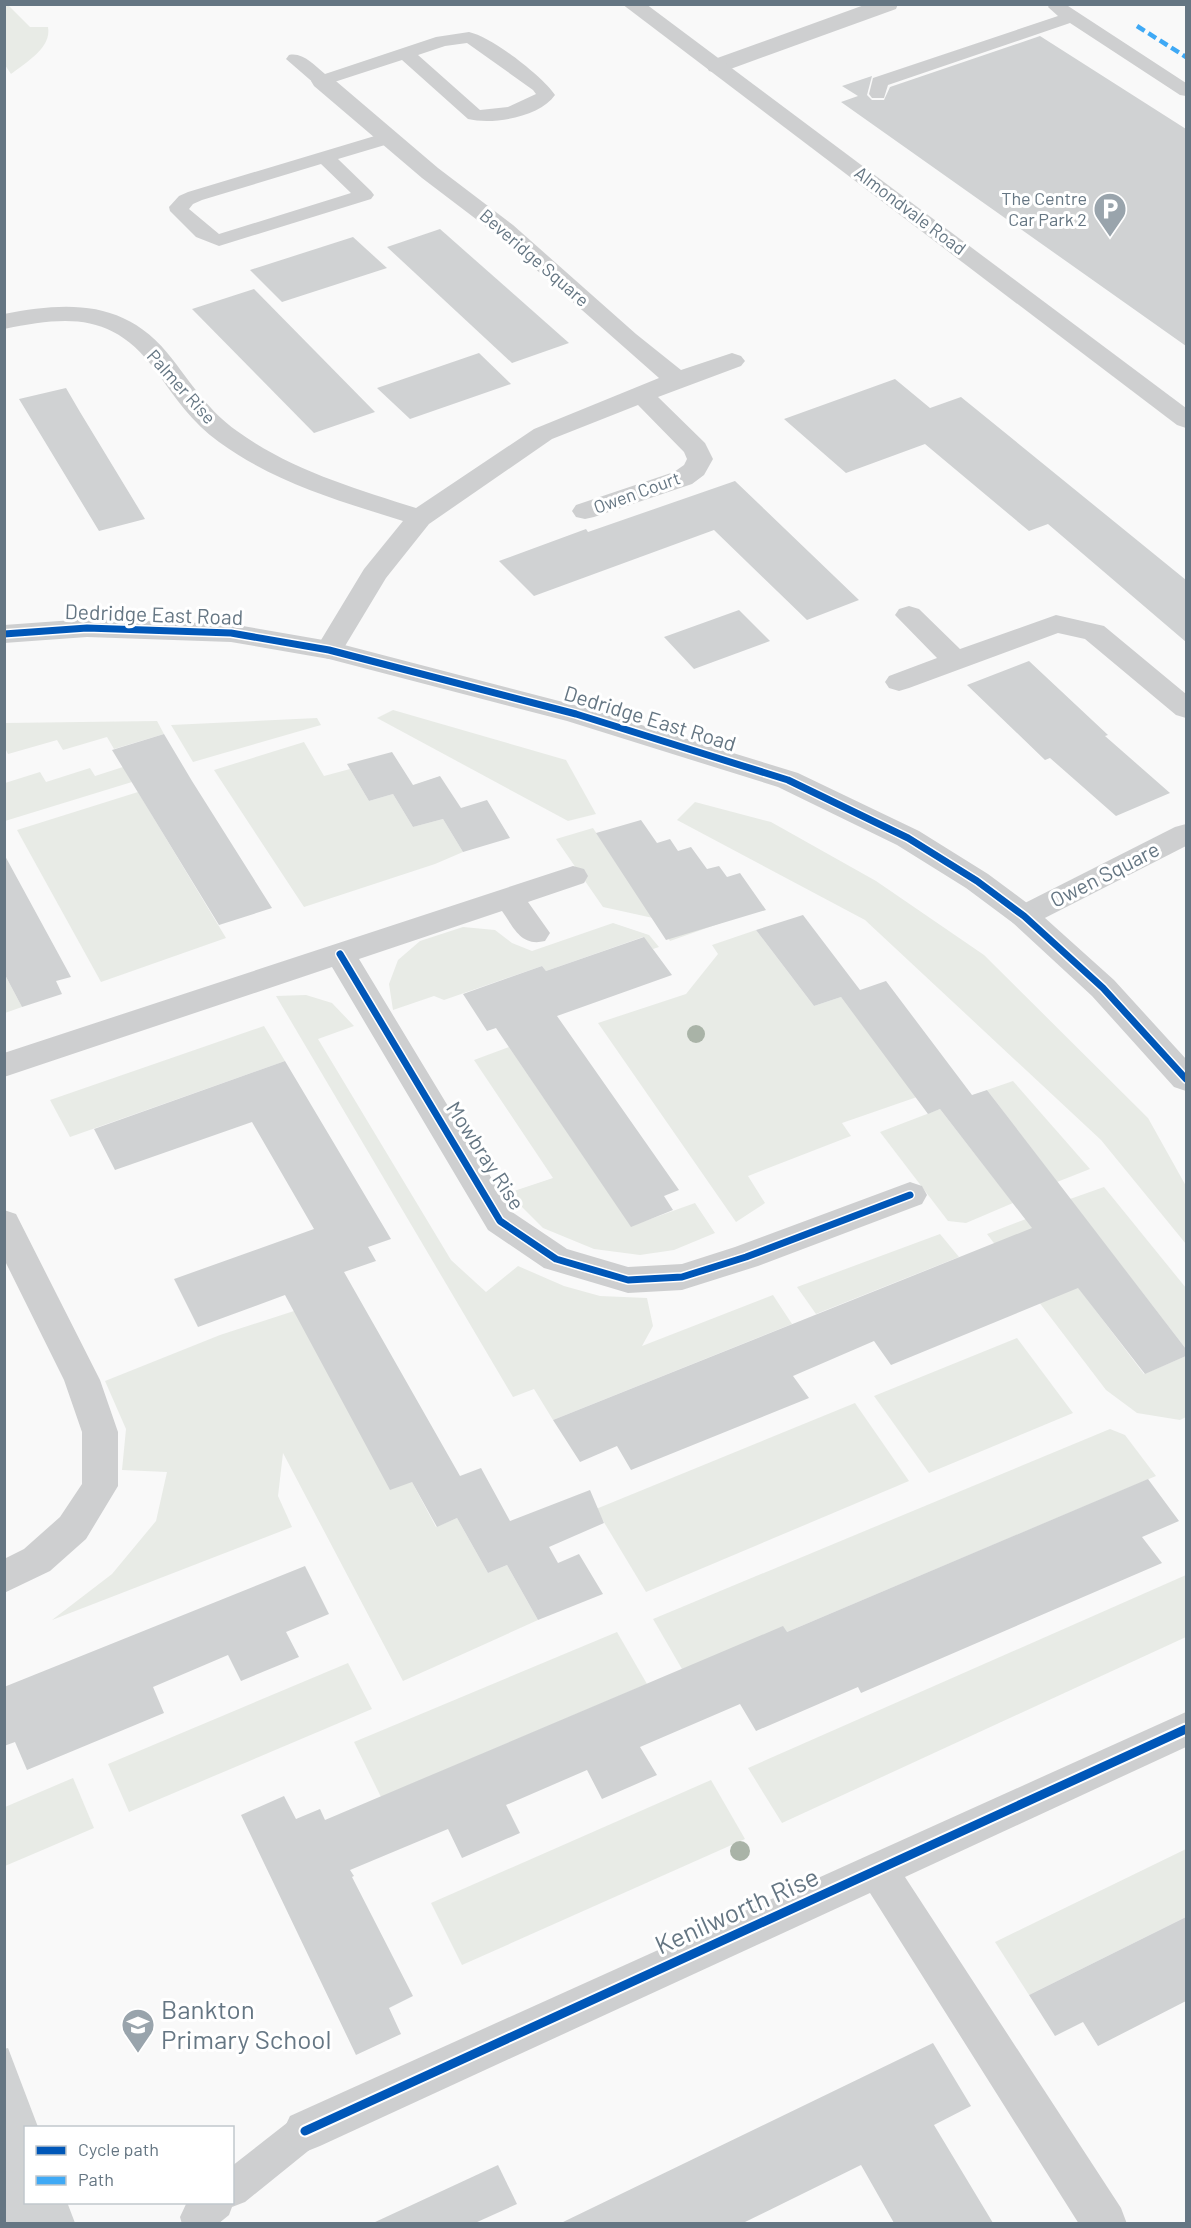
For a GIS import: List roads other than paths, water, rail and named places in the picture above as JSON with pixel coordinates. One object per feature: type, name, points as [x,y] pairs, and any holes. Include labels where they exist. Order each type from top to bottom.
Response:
[{"type":"street","name":"Almondvale Road","points":[[632,4],[1186,420]]},
{"type":"street","points":[[717,66],[878,6]]},
{"type":"street","name":"Beveridge Square","points":[[321,81],[430,173],[505,230],[627,339],[677,380]]},
{"type":"street","name":"Palmer Rise","points":[[4,322],[44,314],[77,313],[107,318],[130,332],[161,361],[191,403],[228,436],[277,467],[308,481],[420,518]]},
{"type":"street","points":[[329,650],[374,575],[420,518],[543,434],[677,380],[732,361]]},
{"type":"street","name":"Owen Court","points":[[585,511],[684,478],[695,470],[700,459],[696,449],[641,394]]},
{"type":"street","points":[[909,615],[956,661]]},
{"type":"street","points":[[908,673],[956,661],[1056,624],[1094,632],[1186,709]]},
{"type":"street","name":"Dedridge East Road","points":[[4,634],[87,628],[231,633],[329,650],[576,714],[788,780],[908,838],[977,881],[1024,916],[1103,988],[1186,1079]]},
{"type":"street","name":"Owen Square","points":[[1024,916],[1186,834]]},
{"type":"street","points":[[4,1065],[573,876]]},
{"type":"street","points":[[509,897],[534,933]]},
{"type":"street","name":"Mowbray Rise","points":[[340,954],[501,1221],[556,1259],[628,1280],[682,1277],[746,1257],[910,1195]]},
{"type":"street","points":[[4,1223],[82,1380],[100,1431],[100,1486],[73,1528],[37,1560],[4,1577]]},
{"type":"street","name":"Kenilworth Rise","points":[[305,2131],[1186,1729]]},
{"type":"street","points":[[878,1870],[1105,2223]]},
{"type":"lane","points":[[1053,4],[1186,91]]},
{"type":"lane","points":[[878,93],[879,82],[1071,17]]},
{"type":"lane","points":[[1048,41],[1090,29]]},
{"type":"lane","points":[[295,59],[321,81],[405,53],[442,41],[469,37],[488,47],[538,86],[546,95],[539,102],[497,115],[482,117],[475,115],[405,53]]},
{"type":"lane","points":[[325,157],[364,195],[227,240],[213,239],[180,211],[179,207],[186,200],[270,173],[388,138]]},
{"type":"lane","points":[[234,2187],[305,2131]]},
{"type":"lane","points":[[200,2223],[198,2217],[214,2204]]},
{"type":"place","name":"The Centre Car Park 2","points":[[1110,238]]},
{"type":"place","name":"Bankton Primary School","points":[[138,2054]]}]
